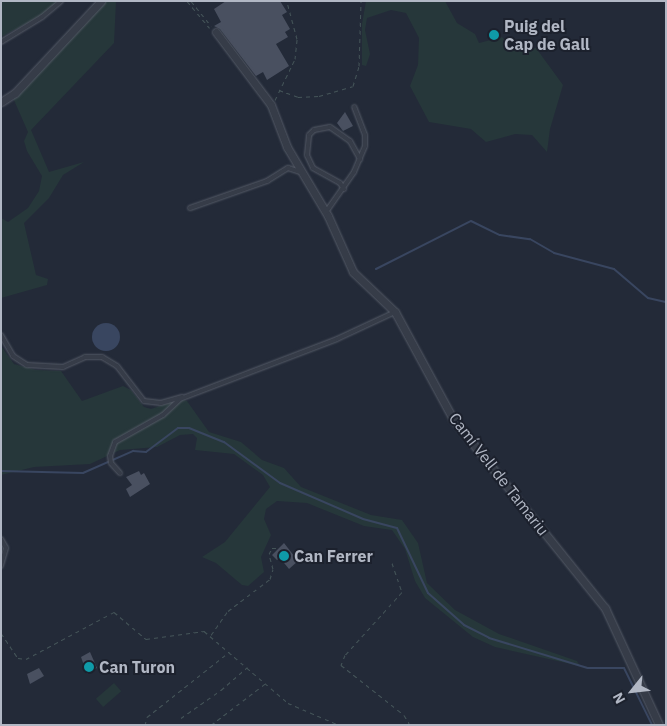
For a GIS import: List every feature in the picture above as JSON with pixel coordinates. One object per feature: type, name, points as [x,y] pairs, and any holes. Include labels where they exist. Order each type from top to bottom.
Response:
[{"type":"street","points":[[1,102],[15,92],[101,1]]},
{"type":"street","name":"Camí Vell de Tamariu","points":[[215,32],[256,82],[273,110],[302,174],[326,212],[352,272],[395,312],[453,419],[605,608],[660,725]]},
{"type":"lane","points":[[1,42],[42,17],[61,1]]},
{"type":"lane","points":[[326,212],[344,189],[360,159],[365,134],[354,107]]},
{"type":"lane","points":[[344,189],[340,182],[313,168],[307,155],[309,135],[314,130],[330,127],[350,141],[360,159]]},
{"type":"lane","points":[[190,208],[267,182],[288,168],[302,174]]},
{"type":"lane","points":[[1,335],[13,356],[27,365],[63,367],[85,357],[102,357],[117,366],[144,401],[161,403],[187,396],[337,339],[395,312]]},
{"type":"lane","points":[[120,473],[111,463],[110,451],[115,442],[163,415],[187,396]]},
{"type":"lane","points":[[1,538],[6,548],[1,566]]},
{"type":"path","points":[[187,1],[215,32]]},
{"type":"path","points":[[191,1],[215,32]]},
{"type":"path","points":[[273,110],[279,90],[292,67],[296,48],[288,1]]},
{"type":"path","points":[[279,90],[298,97],[319,96],[354,86],[360,66],[361,1]]},
{"type":"path","points":[[211,635],[228,611],[270,579],[273,569],[269,554],[272,548],[278,548]]},
{"type":"path","points":[[392,563],[402,592],[345,655],[341,665],[404,715],[410,725]]},
{"type":"path","points":[[1,633],[22,659],[31,657],[114,612],[146,639],[198,631],[211,635],[296,708],[310,710],[339,725]]},
{"type":"path","points":[[145,725],[146,717],[230,652]]},
{"type":"path","points":[[181,718],[222,690],[247,667]]},
{"type":"path","points":[[210,725],[266,683]]},
{"type":"shaded area","points":[[1,1],[59,1],[39,17],[1,37]]},
{"type":"shaded area","points":[[105,1],[116,1],[114,43],[31,130],[49,172],[84,162],[63,175],[49,198],[24,223],[36,275],[48,279],[47,285],[1,298],[1,218],[8,222],[28,208],[39,191],[42,176],[27,151],[24,141],[28,132],[13,98]]},
{"type":"shaded area","points":[[366,1],[445,1],[457,23],[475,34],[479,43],[502,37],[514,50],[536,48],[563,85],[550,129],[547,152],[532,135],[515,134],[486,142],[471,129],[429,122],[410,86],[418,65],[419,38],[406,13],[391,10],[367,18],[365,30],[370,54],[366,66],[362,65],[362,24]]},
{"type":"shaded area","points":[[1,346],[14,364],[36,370],[61,371],[82,401],[123,386],[131,390],[144,407],[151,409],[180,399],[187,401],[209,432],[241,442],[262,460],[284,468],[301,487],[371,515],[402,520],[418,543],[427,583],[455,610],[499,634],[577,661],[580,666],[495,647],[473,637],[425,598],[415,581],[405,549],[392,530],[364,526],[307,503],[277,501],[266,509],[264,519],[271,535],[261,557],[264,572],[248,586],[242,585],[216,563],[202,557],[225,542],[270,487],[263,475],[234,454],[195,450],[197,438],[193,434],[180,435],[157,447],[120,450],[90,464],[34,467],[1,475]]},
{"type":"shaded area","points":[[114,683],[121,691],[103,707],[96,699]]},
{"type":"water","points":[[106,323],[116,327],[120,337],[116,347],[106,351],[96,347],[92,337],[96,327]]},
{"type":"building","points":[[226,1],[280,1],[287,12],[282,15],[290,29],[285,32],[288,37],[276,44],[289,66],[267,80],[263,72],[256,76],[220,29],[214,26],[221,22],[214,9]]},
{"type":"building","points":[[345,112],[353,126],[343,131],[337,123]]},
{"type":"building","points":[[139,471],[141,475],[144,473],[150,484],[130,497],[126,489],[132,485],[126,477]]},
{"type":"building","name":"Can Ferrer","points":[[284,543],[298,561],[289,569],[280,558],[277,560],[272,555]]},
{"type":"building","name":"Can Turon","points":[[90,652],[97,668],[87,674],[81,657]]},
{"type":"building","points":[[39,668],[44,676],[30,684],[27,674]]},
{"type":"waterway","points":[[376,269],[471,221],[500,235],[530,239],[554,253],[614,269],[648,298],[666,302]]},
{"type":"waterway","points":[[1,471],[83,473],[133,451],[146,452],[178,428],[189,428],[224,442],[280,483],[363,519],[397,528],[428,593],[464,625],[489,638],[588,668],[624,668],[652,725]]},
{"type":"place","name":"Puig del Cap de Gall","points":[[494,35]]},
{"type":"place","name":"Can Ferrer","points":[[284,556]]},
{"type":"place","name":"Can Turon","points":[[89,667]]}]
